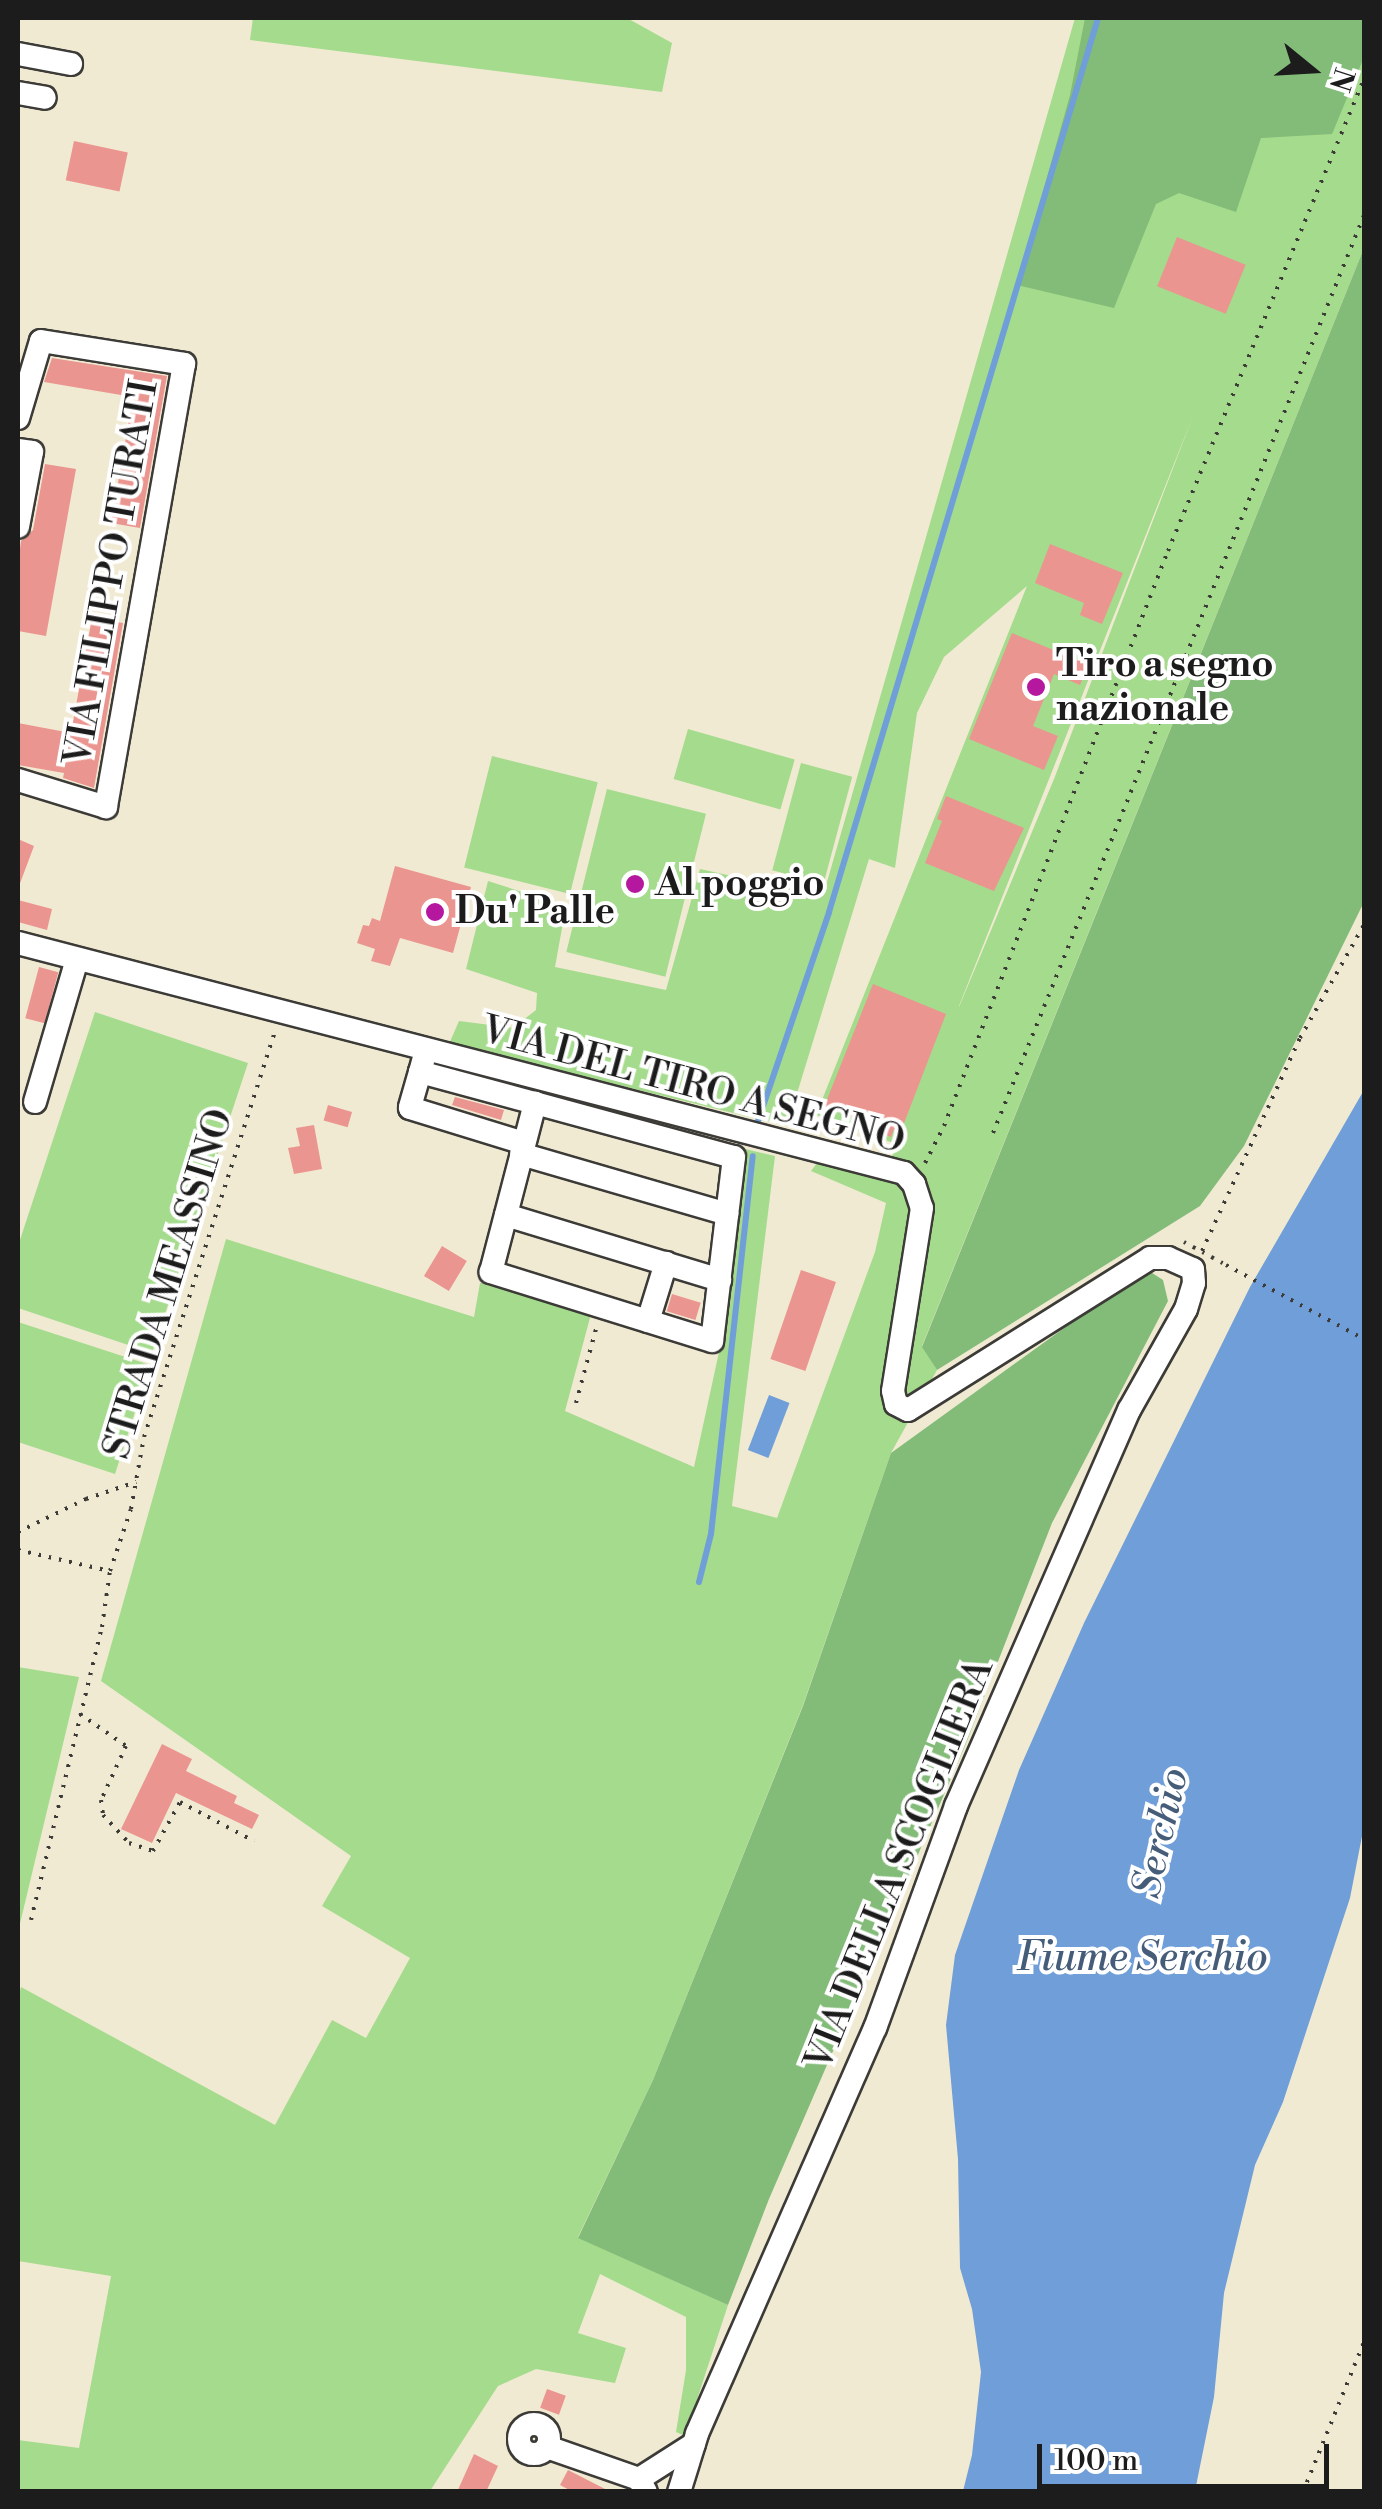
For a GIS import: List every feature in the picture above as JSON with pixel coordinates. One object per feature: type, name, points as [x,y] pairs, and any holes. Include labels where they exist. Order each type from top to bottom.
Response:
[{"type":"street","points":[[18,54],[70,64]]},
{"type":"street","points":[[18,93],[44,98]]},
{"type":"street","name":"VIA FILIPPO TURATI","points":[[18,418],[41,341],[184,364],[106,807],[18,780]]},
{"type":"street","points":[[18,450],[32,452],[18,527]]},
{"type":"street","name":"VIA DEL TIRO A SEGNO","points":[[18,943],[280,1012],[423,1061],[909,1179],[922,1208],[921,1229],[893,1391],[896,1404],[908,1410],[1150,1258],[1168,1258],[1193,1269]]},
{"type":"street","points":[[18,1078],[38,1093],[78,959]]},
{"type":"street","points":[[535,1103],[523,1149],[506,1215],[491,1272],[712,1341],[728,1214],[734,1157],[535,1103],[423,1061],[410,1108],[523,1149],[728,1214]]},
{"type":"street","points":[[506,1215],[720,1280]]},
{"type":"street","points":[[648,1321],[666,1263]]},
{"type":"street","name":"VIA DELLA SCOGLIERA","points":[[678,2492],[694,2444],[875,2028],[956,1806],[1129,1410],[1186,1309],[1194,1284],[1193,1269]]},
{"type":"street","points":[[547,2447],[642,2485],[694,2444]]},
{"type":"path","points":[[909,1179],[944,1126],[1168,551],[1364,79]]},
{"type":"path","points":[[993,1133],[1364,215]]},
{"type":"path","points":[[1193,1269],[1300,1038],[1364,924]]},
{"type":"path","name":"STRADA MEASSINO","points":[[31,1920],[144,1437],[280,1012]]},
{"type":"path","points":[[1184,1242],[1364,1339]]},
{"type":"path","points":[[576,1403],[601,1306]]},
{"type":"path","points":[[18,1532],[86,1499],[136,1482]]},
{"type":"path","points":[[18,1550],[110,1571]]},
{"type":"path","points":[[80,1714],[126,1746],[101,1800],[103,1814],[129,1843],[153,1851],[180,1802],[254,1841]]},
{"type":"path","points":[[1303,2492],[1364,2342]]},
{"type":"green space","points":[[253,18],[627,18],[672,43],[662,92],[250,40]]},
{"type":"green space","points":[[1075,18],[1364,18],[1364,248],[922,1346],[937,1370],[891,1453],[803,1705],[653,2080],[578,2237],[728,2305],[685,2436],[676,2432],[686,2370],[686,2317],[600,2274],[578,2333],[626,2348],[615,2383],[536,2369],[498,2386],[430,2491],[18,2491],[18,2440],[79,2448],[111,2276],[18,2261],[21,1987],[275,2125],[332,2020],[366,2038],[410,1958],[322,1906],[351,1856],[101,1681],[226,1239],[474,1317],[480,1283],[591,1314],[565,1411],[694,1467],[719,1352],[745,1149],[775,1156],[732,1506],[777,1518],[875,1252],[886,1203],[811,1171],[820,1159],[890,1178],[892,1156],[899,1145],[816,1115],[1027,586],[944,657],[917,713],[895,868],[869,859],[787,1126],[449,1044],[459,1021],[513,1028],[536,1010],[537,993],[466,969],[488,881],[566,906],[555,967],[666,990],[700,869],[823,896]],"holes":[[[1193,416],[1054,779],[959,1007]]]},
{"type":"green space","points":[[1085,18],[1364,18],[1364,57],[1332,134],[1261,138],[1236,212],[1179,193],[1156,204],[1114,308],[1017,285],[1070,95]]},
{"type":"green space","points":[[1364,248],[1364,902],[1244,1146],[1200,1206],[937,1370],[922,1347]]},
{"type":"green space","name":"Al poggio","points":[[688,729],[795,760],[780,810],[674,779]]},
{"type":"green space","points":[[492,756],[598,782],[570,894],[464,868]]},
{"type":"green space","name":"Al poggio","points":[[801,763],[852,777],[823,884],[772,870]]},
{"type":"green space","points":[[607,789],[706,814],[665,977],[566,952]]},
{"type":"green space","points":[[95,1012],[248,1063],[152,1353],[18,1308],[18,1246]]},
{"type":"green space","points":[[1146,1269],[1163,1280],[1168,1301],[1052,1523],[965,1746],[769,2199],[728,2305],[578,2238],[653,2080],[803,1706],[891,1453]]},
{"type":"green space","points":[[18,1322],[150,1365],[115,1474],[18,1442]]},
{"type":"green space","points":[[18,1667],[79,1677],[18,1932]]},
{"type":"water","name":"Fiume Serchio","points":[[1364,1090],[1364,1826],[1350,1898],[1283,2102],[1255,2165],[1224,2293],[1214,2397],[1195,2491],[963,2491],[972,2455],[981,2372],[972,2309],[960,2268],[958,2159],[946,2025],[955,1955],[1019,1770],[1084,1623],[1250,1287]]},
{"type":"water","points":[[769,1395],[790,1403],[768,1458],[748,1450]]},
{"type":"building","points":[[74,141],[128,152],[119,192],[66,180]]},
{"type":"building","points":[[1177,237],[1246,265],[1226,314],[1157,286]]},
{"type":"building","points":[[52,358],[167,376],[140,528],[111,523],[133,397],[44,382]]},
{"type":"building","points":[[45,464],[76,469],[46,636],[18,631],[21,541],[33,530]]},
{"type":"building","points":[[1050,544],[1123,573],[1102,624],[1080,615],[1084,603],[1035,583]]},
{"type":"building","points":[[92,618],[123,623],[94,788],[63,778],[64,773],[18,765],[18,723],[71,733]]},
{"type":"building","points":[[1012,633],[1088,664],[1080,685],[1054,674],[1033,726],[1058,736],[1044,770],[969,739]]},
{"type":"building","points":[[946,796],[1024,828],[994,891],[925,863],[942,821],[937,819]]},
{"type":"building","points":[[18,839],[34,846],[19,886],[18,886]]},
{"type":"building","name":"Du' Palle","points":[[395,866],[471,887],[453,953],[400,938],[390,966],[371,961],[375,949],[357,943],[363,925],[369,926],[372,918],[380,921]]},
{"type":"building","points":[[18,900],[52,909],[47,930],[18,922]]},
{"type":"building","points":[[39,967],[58,972],[45,1023],[25,1018]]},
{"type":"building","points":[[873,984],[946,1014],[901,1131],[894,1129],[891,1137],[875,1131],[877,1125],[824,1107]]},
{"type":"building","points":[[455,1097],[504,1110],[501,1120],[452,1105]]},
{"type":"building","points":[[328,1105],[352,1112],[348,1127],[324,1120]]},
{"type":"building","points":[[314,1125],[322,1169],[294,1174],[288,1148],[300,1146],[296,1128]]},
{"type":"building","points":[[442,1246],[467,1261],[449,1291],[424,1276]]},
{"type":"building","points":[[801,1270],[836,1282],[805,1371],[770,1359]]},
{"type":"building","points":[[672,1294],[701,1303],[695,1320],[667,1311]]},
{"type":"building","points":[[162,1744],[192,1759],[186,1771],[237,1796],[234,1803],[259,1815],[252,1829],[176,1793],[152,1843],[121,1829]]},
{"type":"building","points":[[547,2389],[566,2396],[559,2415],[540,2408]]},
{"type":"building","points":[[474,2454],[498,2466],[486,2492],[457,2492]]},
{"type":"building","points":[[568,2470],[611,2492],[573,2492],[560,2485]]},
{"type":"waterway","points":[[757,1124],[829,912],[1098,18]]},
{"type":"waterway","points":[[699,1582],[711,1534],[753,1156]]},
{"type":"place","name":"Tiro a segno nazionale","points":[[1036,687]]},
{"type":"place","name":"Al poggio","points":[[635,884]]},
{"type":"place","name":"Du' Palle","points":[[435,912]]},
{"type":"water label","name":"Serchio","points":[[1161,1833]]}]
